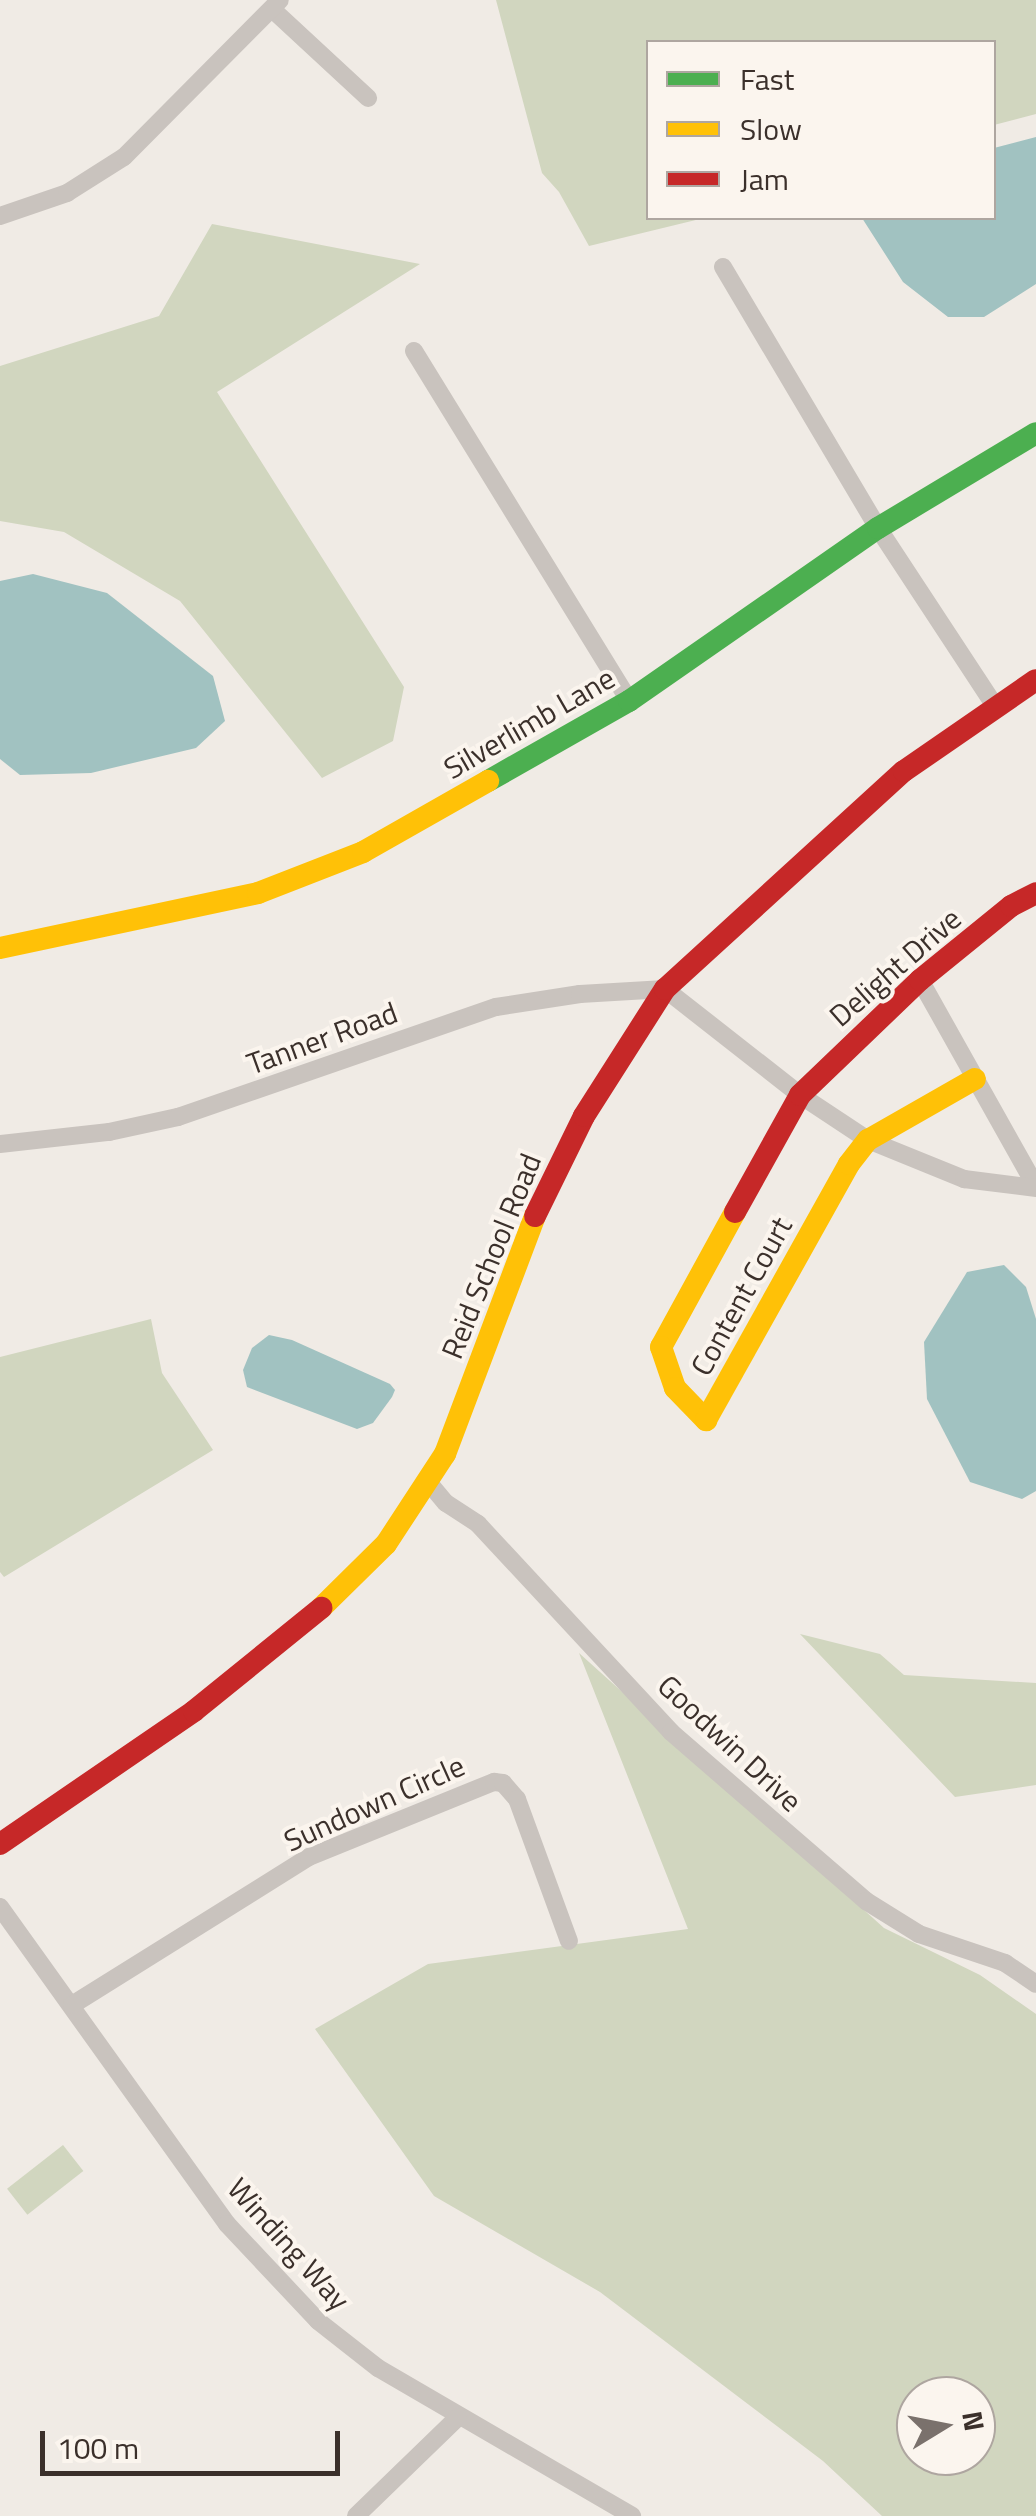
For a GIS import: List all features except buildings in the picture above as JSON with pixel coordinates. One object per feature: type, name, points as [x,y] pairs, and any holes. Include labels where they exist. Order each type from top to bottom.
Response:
[{"type":"street","points":[[0,216],[67,193],[124,157],[276,4],[368,98]]},
{"type":"street","points":[[723,267],[878,528],[995,706]]},
{"type":"street","points":[[414,350],[629,701]]},
{"type":"street","name":"Silverlimb Lane","points":[[0,948],[258,893],[364,852],[629,701],[878,528],[1036,434]]},
{"type":"street","name":"Reid School Road","points":[[0,1844],[188,1716],[297,1629],[386,1544],[430,1483],[552,1178],[584,1116],[665,990],[860,808],[995,706],[1036,680]]},
{"type":"street","name":"Delight Drive","points":[[800,1095],[920,980],[1011,906],[1036,892]]},
{"type":"street","points":[[920,980],[1036,1188]]},
{"type":"street","points":[[665,990],[800,1095],[868,1140],[964,1179],[1036,1188]]},
{"type":"street","name":"Tanner Road","points":[[0,1144],[109,1132],[178,1117],[496,1006],[580,994],[665,990]]},
{"type":"street","name":"Content Court","points":[[800,1095],[661,1347],[674,1388],[706,1420],[849,1164],[868,1140],[976,1079]]},
{"type":"street","name":"Goodwin Drive","points":[[430,1483],[446,1503],[478,1524],[672,1732],[866,1901],[919,1934],[979,1952],[1036,1984]]},
{"type":"street","name":"Sundown Circle","points":[[72,2005],[309,1856],[494,1782],[503,1783],[518,1798],[569,1941]]},
{"type":"street","name":"Winding Way","points":[[0,1906],[228,2224],[276,2280],[349,2347],[458,2417],[632,2516]]},
{"type":"street","points":[[356,2516],[458,2417]]},
{"type":"green space","points":[[496,0],[1036,0],[1036,114],[996,124],[996,40],[646,40],[646,220],[696,220],[589,246],[559,192],[542,173]]},
{"type":"green space","points":[[212,224],[420,264],[217,392],[404,687],[393,741],[322,778],[180,601],[64,532],[0,521],[0,366],[159,316]]},
{"type":"green space","points":[[151,1319],[162,1373],[213,1450],[4,1577],[0,1572],[0,1357]]},
{"type":"green space","points":[[800,1634],[880,1654],[904,1675],[1036,1683],[1036,1785],[955,1797]]},
{"type":"green space","points":[[579,1653],[884,1928],[980,1975],[1036,2014],[1036,2516],[882,2516],[823,2461],[600,2292],[434,2196],[315,2029],[428,1964],[688,1929]]},
{"type":"green space","points":[[63,2145],[83,2171],[27,2215],[7,2189]]},
{"type":"water","points":[[1036,137],[1036,284],[984,317],[948,317],[903,282],[863,220],[996,220],[996,147]]},
{"type":"water","points":[[33,574],[107,593],[213,676],[225,721],[196,748],[91,773],[20,775],[0,759],[0,581]]},
{"type":"water","points":[[1004,1265],[1026,1287],[1036,1319],[1036,1491],[1022,1499],[970,1482],[927,1399],[924,1342],[967,1272]]},
{"type":"water","points":[[269,1335],[292,1340],[390,1384],[395,1390],[392,1397],[373,1423],[357,1429],[247,1387],[243,1370],[252,1348]]},
{"type":"traffic: fast","points":[[488,781],[629,701],[878,528],[1036,433]]},
{"type":"traffic: slow","points":[[0,948],[258,893],[363,852],[488,781]]},
{"type":"traffic: slow","points":[[735,1212],[661,1347],[675,1388],[706,1420],[849,1164],[868,1140],[975,1079]]},
{"type":"traffic: slow","points":[[321,1608],[386,1544],[445,1454],[535,1216]]},
{"type":"traffic: jam","points":[[535,1216],[584,1116],[665,989],[904,771],[1036,680]]},
{"type":"traffic: jam","points":[[735,1212],[800,1095],[920,980],[1011,906],[1036,893]]},
{"type":"traffic: jam","points":[[0,1844],[194,1711],[321,1608]]}]
